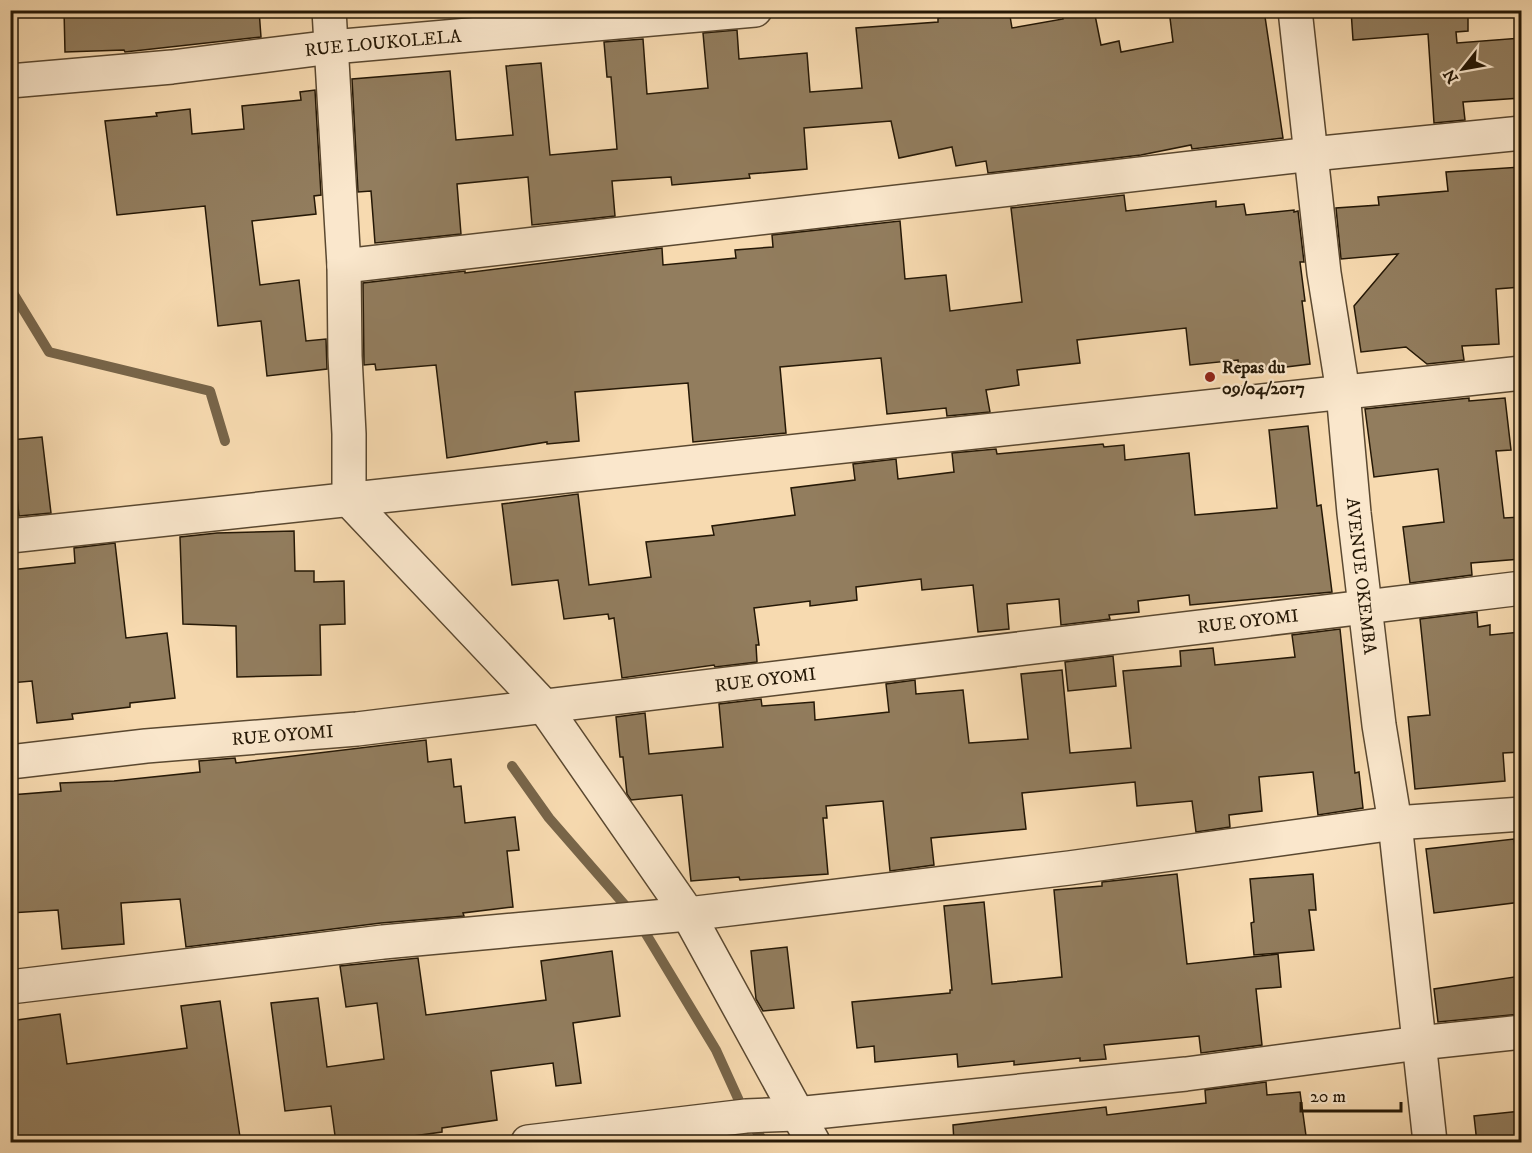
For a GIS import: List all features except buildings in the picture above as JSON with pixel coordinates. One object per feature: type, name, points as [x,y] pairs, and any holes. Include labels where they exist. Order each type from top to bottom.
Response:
[{"type":"street","points":[[329,10],[344,266],[345,356],[350,434],[349,500],[543,705],[688,914],[813,1143]]},
{"type":"street","name":"RUE LOUKOLELA","points":[[10,81],[172,68],[332,47],[755,10]]},
{"type":"street","name":"AVENUE OKEMBA","points":[[1295,10],[1324,273],[1343,392],[1364,607],[1379,725],[1395,823],[1430,1143]]},
{"type":"street","points":[[344,266],[1312,154],[1521,133]]},
{"type":"street","points":[[10,536],[1521,373]]},
{"type":"street","name":"RUE OYOMI","points":[[10,762],[146,746],[357,729],[1521,588]]},
{"type":"street","points":[[10,987],[383,942],[688,914],[1069,868],[1395,823],[1521,814]]},
{"type":"street","points":[[528,1143],[746,1116],[796,1114],[1174,1076],[1419,1043],[1521,1032]]},
{"type":"waterway","points":[[10,288],[49,352],[210,391],[225,441]]},
{"type":"waterway","points":[[512,766],[549,818],[637,919],[716,1050],[746,1116],[764,1142]]},
{"type":"place","name":"Repas du 09/04/2017","points":[[1210,377]]}]
